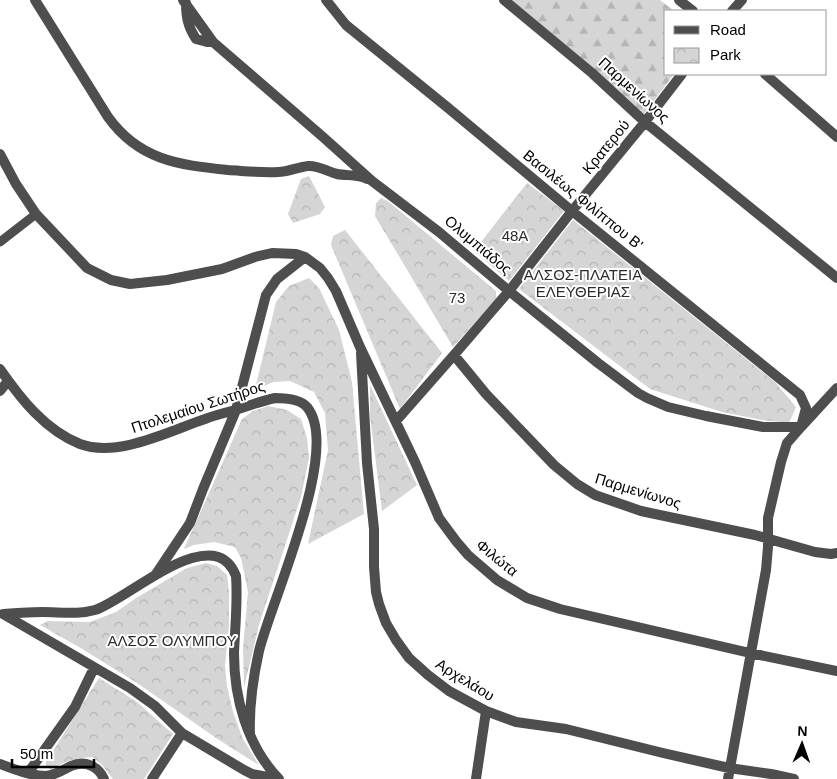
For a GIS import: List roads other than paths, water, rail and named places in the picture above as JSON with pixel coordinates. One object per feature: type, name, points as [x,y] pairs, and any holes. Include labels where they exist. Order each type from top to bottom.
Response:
[{"type":"street","points":[[35,0],[108,116],[120,132],[141,149],[162,158],[190,165],[268,172],[287,171],[312,166],[339,174],[362,176],[372,181]]},
{"type":"street","name":"Βασιλέως Φιλίππου Β'","points":[[326,0],[346,25],[800,395],[806,408],[801,427]]},
{"type":"street","name":"Παρμενίωνος","points":[[504,0],[592,73],[646,122],[837,278]]},
{"type":"street","points":[[679,0],[693,10]]},
{"type":"street","points":[[733,10],[742,0]]},
{"type":"street","name":"Ολυμπιάδος","points":[[184,2],[213,42],[372,181],[439,232],[509,291],[638,393],[668,407],[690,412],[754,425],[801,427]]},
{"type":"street","name":"Κρατερού","points":[[396,421],[509,291],[646,122],[681,75]]},
{"type":"street","points":[[766,75],[837,137]]},
{"type":"street","points":[[0,154],[16,184],[36,214],[88,268],[111,280],[122,283],[149,283],[222,269],[263,254],[290,254],[305,257]]},
{"type":"street","points":[[0,242],[36,214]]},
{"type":"street","points":[[156,574],[190,523],[236,410],[266,294],[277,279],[305,257]]},
{"type":"street","name":"Φιλώτα","points":[[305,257],[320,268],[332,284],[439,518],[468,555],[497,580],[527,598],[560,610],[837,672]]},
{"type":"street","name":"Αρχελάου","points":[[360,348],[367,464],[374,529],[375,581],[379,604],[392,633],[409,658],[449,691],[486,711],[516,722],[566,728],[729,768],[794,779]]},
{"type":"street","name":"Παρμενίωνος","points":[[454,355],[486,394],[554,465],[595,496],[641,510],[734,530],[815,552],[837,553]]},
{"type":"street","name":"Πτολεμαίου Σωτήρος","points":[[0,369],[39,418],[64,436],[87,446],[111,447],[139,443],[206,418],[275,398],[298,401],[310,411],[316,438],[314,469],[306,506],[259,650],[251,703],[250,734]]},
{"type":"street","points":[[0,391],[8,381]]},
{"type":"street","points":[[728,779],[768,560],[768,518],[781,462],[787,444],[837,388]]},
{"type":"street","points":[[2,613],[76,613],[97,610],[156,574],[186,560],[208,555],[222,557],[231,565],[237,583],[234,654],[241,710],[258,753],[278,779]]},
{"type":"street","points":[[2,613],[130,688],[165,716],[182,733],[252,774],[278,779]]},
{"type":"street","points":[[28,773],[76,707],[94,668]]},
{"type":"street","points":[[476,779],[486,711]]},
{"type":"street","points":[[152,779],[182,733]]},
{"type":"street","points":[[0,764],[40,775],[51,775],[73,766],[84,764],[95,767],[104,779]]},
{"type":"park label","name":"48Α","points":[[515,236]]},
{"type":"park label","name":"ΑΛΣΟΣ-ΠΛΑΤΕΙΑ ΕΛΕΥΘΕΡΙΑΣ","points":[[583,284]]},
{"type":"park label","name":"73","points":[[457,298]]},
{"type":"park label","name":"ΑΛΣΟΣ ΟΛΥΜΠΟΥ","points":[[172,641]]}]
